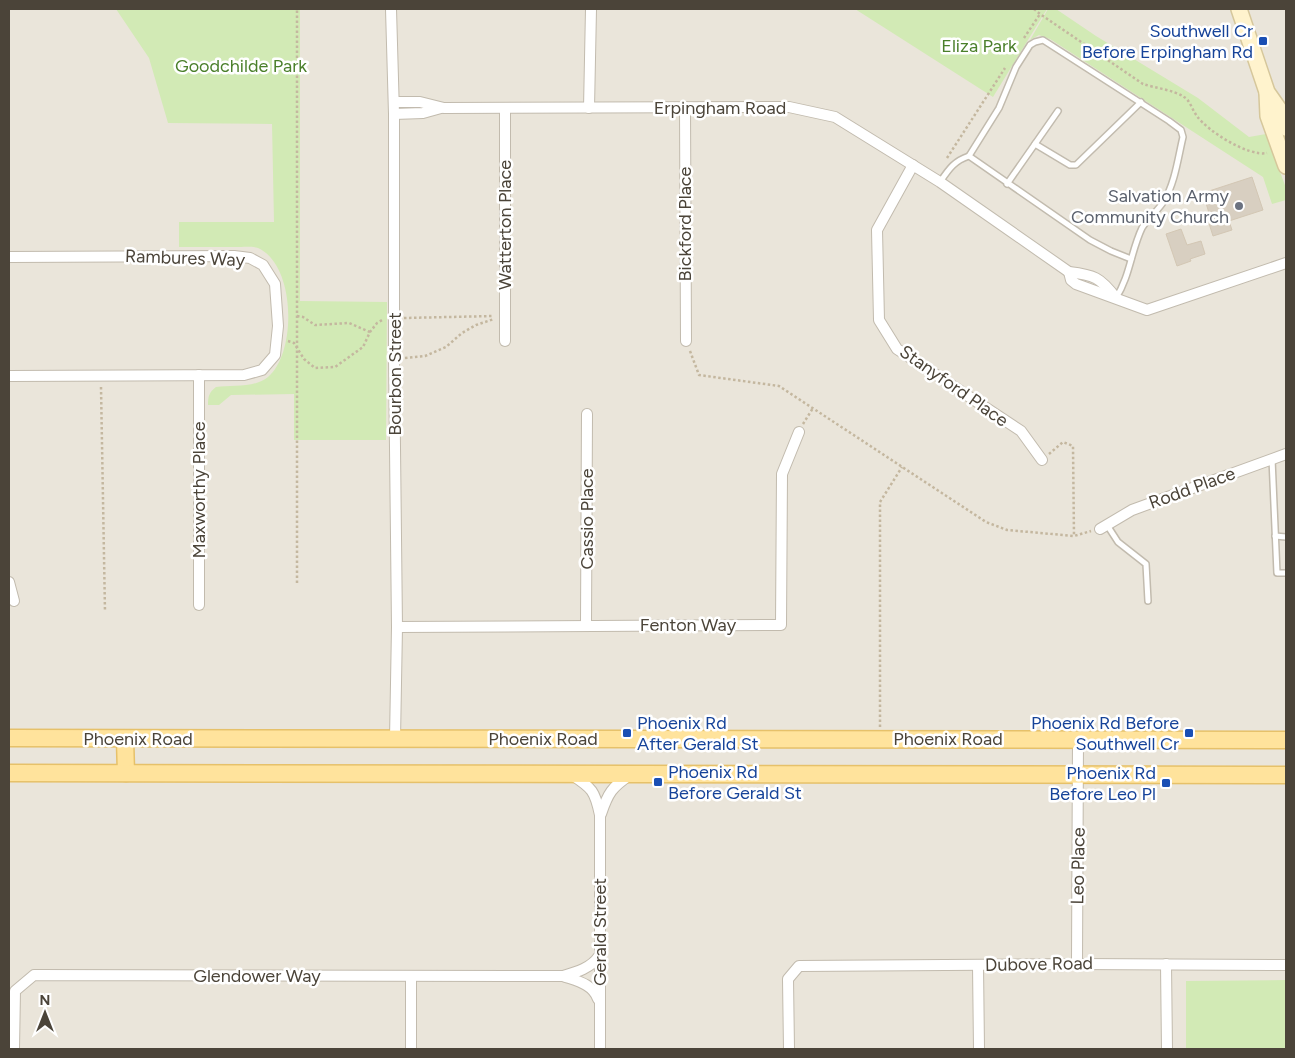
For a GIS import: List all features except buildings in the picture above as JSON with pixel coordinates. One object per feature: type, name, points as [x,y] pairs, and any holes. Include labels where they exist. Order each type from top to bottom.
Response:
[{"type":"main road","name":"Phoenix Road","points":[[9,738],[1286,740]]},
{"type":"main road","points":[[125,739],[126,774]]},
{"type":"main road","name":"Phoenix Road","points":[[9,773],[1286,775]]},
{"type":"street","name":"Bourbon Street","points":[[391,9],[394,102],[397,626],[395,739]]},
{"type":"street","points":[[589,108],[591,9]]},
{"type":"street","points":[[1239,9],[1267,92],[1280,112],[1286,128]]},
{"type":"street","points":[[1267,92],[1268,116],[1286,166]]},
{"type":"street","name":"Erpingham Road","points":[[394,102],[420,102],[444,108]]},
{"type":"street","name":"Erpingham Road","points":[[394,114],[423,113],[444,108],[789,106],[835,117],[937,180],[1068,272],[1090,275],[1106,284],[1116,298],[1147,310],[1286,263]]},
{"type":"street","name":"Bickford Place","points":[[685,107],[686,340]]},
{"type":"street","name":"Watterton Place","points":[[505,108],[505,341]]},
{"type":"street","name":"Stanyford Place","points":[[913,165],[877,230],[879,320],[897,349],[1021,431],[1042,460]]},
{"type":"street","name":"Rambures Way","points":[[9,257],[234,256],[250,258],[263,265],[275,284],[278,326],[275,355],[262,370],[244,375],[9,376]]},
{"type":"street","name":"Maxworthy Place","points":[[199,375],[199,605]]},
{"type":"street","name":"Cassio Place","points":[[586,625],[587,414]]},
{"type":"street","name":"Fenton Way","points":[[397,626],[781,625],[782,474],[799,432]]},
{"type":"street","name":"Rodd Place","points":[[1103,527],[1132,510],[1286,454]]},
{"type":"street","points":[[9,582],[14,602]]},
{"type":"street","name":"Leo Place","points":[[1077,964],[1078,739]]},
{"type":"street","name":"Gerald Street","points":[[571,774],[595,794],[600,815],[600,1049]]},
{"type":"street","name":"Gerald Street","points":[[600,815],[612,788],[631,775]]},
{"type":"street","name":"Glendower Way","points":[[14,1049],[15,991],[34,975],[563,976],[581,971],[590,966],[599,956]]},
{"type":"street","points":[[1166,964],[1167,1049]]},
{"type":"street","points":[[978,965],[979,1049]]},
{"type":"street","name":"Dubove Road","points":[[789,1049],[788,979],[799,966],[1286,965]]},
{"type":"street","points":[[411,976],[411,1049]]},
{"type":"street","name":"Glendower Way","points":[[563,976],[582,983],[594,991],[599,1005]]},
{"type":"lane","points":[[937,180],[959,159],[969,156],[999,108],[1016,67],[1030,45],[1035,42],[1043,40],[1140,102],[1181,130],[1183,137],[1169,192],[1143,227],[1124,285],[1116,298]]},
{"type":"lane","points":[[1035,144],[1070,165],[1076,165],[1140,102]]},
{"type":"lane","points":[[1007,184],[1058,111]]},
{"type":"lane","points":[[969,156],[1090,240],[1131,259]]},
{"type":"lane","points":[[1272,459],[1277,573],[1286,573]]},
{"type":"lane","points":[[1103,527],[1118,542],[1146,564],[1148,602]]},
{"type":"lane","points":[[1275,536],[1286,537]]},
{"type":"path","points":[[297,9],[297,583]]},
{"type":"path","points":[[1034,9],[1143,84],[1177,92],[1187,98],[1205,126],[1236,145],[1264,154],[1280,149]]},
{"type":"path","points":[[1024,39],[1040,14]]},
{"type":"path","points":[[937,180],[1008,64]]},
{"type":"path","points":[[297,316],[303,317],[315,325],[349,323],[370,332]]},
{"type":"path","points":[[276,338],[294,343],[304,359],[315,368],[335,367],[362,347],[377,323],[384,319],[505,316]]},
{"type":"path","points":[[394,358],[425,356],[446,347],[476,325],[505,316]]},
{"type":"path","points":[[686,340],[698,375],[779,386],[986,522],[1007,530],[1074,536],[1103,527]]},
{"type":"path","points":[[101,375],[105,612]]},
{"type":"path","points":[[799,432],[813,408]]},
{"type":"path","points":[[1042,460],[1063,442],[1073,446],[1074,536]]},
{"type":"path","points":[[880,730],[880,502],[902,467]]},
{"type":"shaded area","points":[[9,9],[1286,9],[1286,1049],[9,1049]]},
{"type":"green space","name":"Goodchilde Park","points":[[116,9],[300,9],[300,301],[387,302],[386,440],[294,440],[294,394],[231,395],[219,405],[208,405],[209,395],[216,387],[263,381],[277,365],[284,349],[288,330],[286,290],[280,272],[271,257],[258,248],[179,247],[179,222],[274,222],[272,124],[168,123],[149,58]]},
{"type":"green space","name":"Eliza Park","points":[[855,9],[1047,9],[993,97]]},
{"type":"green space","points":[[1048,9],[1056,9],[1096,36],[1198,98],[1249,137],[1266,134],[1286,188],[1286,200],[1272,204],[1263,177],[1050,39],[1039,35],[1030,40]]},
{"type":"green space","points":[[1286,980],[1286,1049],[1186,1049],[1186,981]]},
{"type":"place","name":"Southwell Cr Before Erpingham Rd","points":[[1263,41]]},
{"type":"place","name":"Salvation Army Community Church","points":[[1239,206]]},
{"type":"place","name":"Phoenix Rd After Gerald St","points":[[627,733]]},
{"type":"place","name":"Phoenix Rd Before Southwell Cr","points":[[1189,733]]},
{"type":"place","name":"Phoenix Rd Before Gerald St","points":[[658,782]]},
{"type":"place","name":"Phoenix Rd Before Leo Pl","points":[[1166,783]]}]
